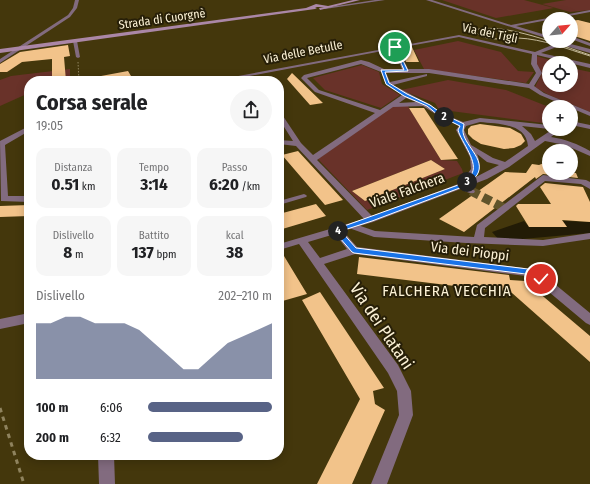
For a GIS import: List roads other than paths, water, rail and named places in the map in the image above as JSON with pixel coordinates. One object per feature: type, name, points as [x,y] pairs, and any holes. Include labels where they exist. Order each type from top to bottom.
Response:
[{"type":"main road","name":"Strada di Cuorgnè","points":[[0,51],[253,17],[351,0]]},
{"type":"main road","points":[[316,6],[326,7],[358,0]]},
{"type":"main road","points":[[316,6],[326,7]]},
{"type":"street","points":[[0,61],[69,16],[75,8],[77,0]]},
{"type":"street","name":"Strada di Cuorgnè","points":[[316,6],[338,0]]},
{"type":"street","points":[[326,7],[383,0]]},
{"type":"street","points":[[428,0],[542,36]]},
{"type":"street","points":[[431,0],[438,3]]},
{"type":"street","points":[[578,13],[590,11]]},
{"type":"street","points":[[508,26],[542,19]]},
{"type":"street","points":[[534,21],[542,24]]},
{"type":"street","name":"Via dei Tigli","points":[[395,47],[459,36],[535,54],[548,48]]},
{"type":"street","points":[[578,40],[590,45]]},
{"type":"street","points":[[395,47],[406,71]]},
{"type":"street","name":"Via delle Betulle","points":[[246,76],[395,47]]},
{"type":"street","points":[[578,47],[590,51]]},
{"type":"street","points":[[535,54],[590,66]]},
{"type":"street","name":"Via dei Tigli","points":[[531,86],[539,73],[534,66],[533,60],[535,54]]},
{"type":"street","points":[[379,112],[316,91],[304,78],[306,76],[361,62],[367,63],[383,71],[438,72],[531,86],[542,94],[588,113]]},
{"type":"street","points":[[383,71],[388,84],[439,114],[463,125]]},
{"type":"street","points":[[388,84],[438,72]]},
{"type":"street","points":[[313,159],[379,112],[406,95]]},
{"type":"street","points":[[390,105],[424,104]]},
{"type":"street","points":[[578,118],[588,113]]},
{"type":"street","points":[[471,191],[463,185],[474,175],[476,170],[476,161],[460,130],[463,125],[480,120],[542,126]]},
{"type":"street","points":[[284,122],[301,147],[370,220]]},
{"type":"street","points":[[508,123],[523,130],[530,136],[532,146]]},
{"type":"street","points":[[578,124],[590,127]]},
{"type":"street","points":[[24,131],[1,144],[4,200],[24,199]]},
{"type":"street","name":"Viale Falchera","points":[[284,245],[370,220],[484,177],[506,165],[548,136]]},
{"type":"street","points":[[568,136],[590,149]]},
{"type":"street","points":[[543,139],[568,142],[590,154]]},
{"type":"street","points":[[284,143],[325,151]]},
{"type":"street","points":[[467,144],[490,160],[506,165]]},
{"type":"street","points":[[479,240],[480,227],[543,178],[583,182],[590,186]]},
{"type":"street","points":[[352,226],[374,234],[542,243],[590,236]]},
{"type":"street","points":[[316,263],[354,250],[337,230]]},
{"type":"street","name":"Via dei Platani","points":[[301,240],[393,369],[404,391],[406,415],[379,484]]},
{"type":"street","name":"Via dei Pioppi","points":[[354,250],[528,272],[541,279],[590,320]]},
{"type":"street","points":[[0,324],[24,319]]},
{"type":"street","points":[[106,460],[107,484]]},
{"type":"lane","points":[[75,41],[78,57]]},
{"type":"lane","points":[[284,202],[304,196]]},
{"type":"tunnel","points":[[471,191],[504,208]]},
{"type":"tram line","points":[[590,55],[516,32],[487,28],[474,30],[483,37],[494,39],[518,38],[537,40],[590,56]]},
{"type":"district","name":"FALCHERA VECCHIA","points":[[447,291]]}]
